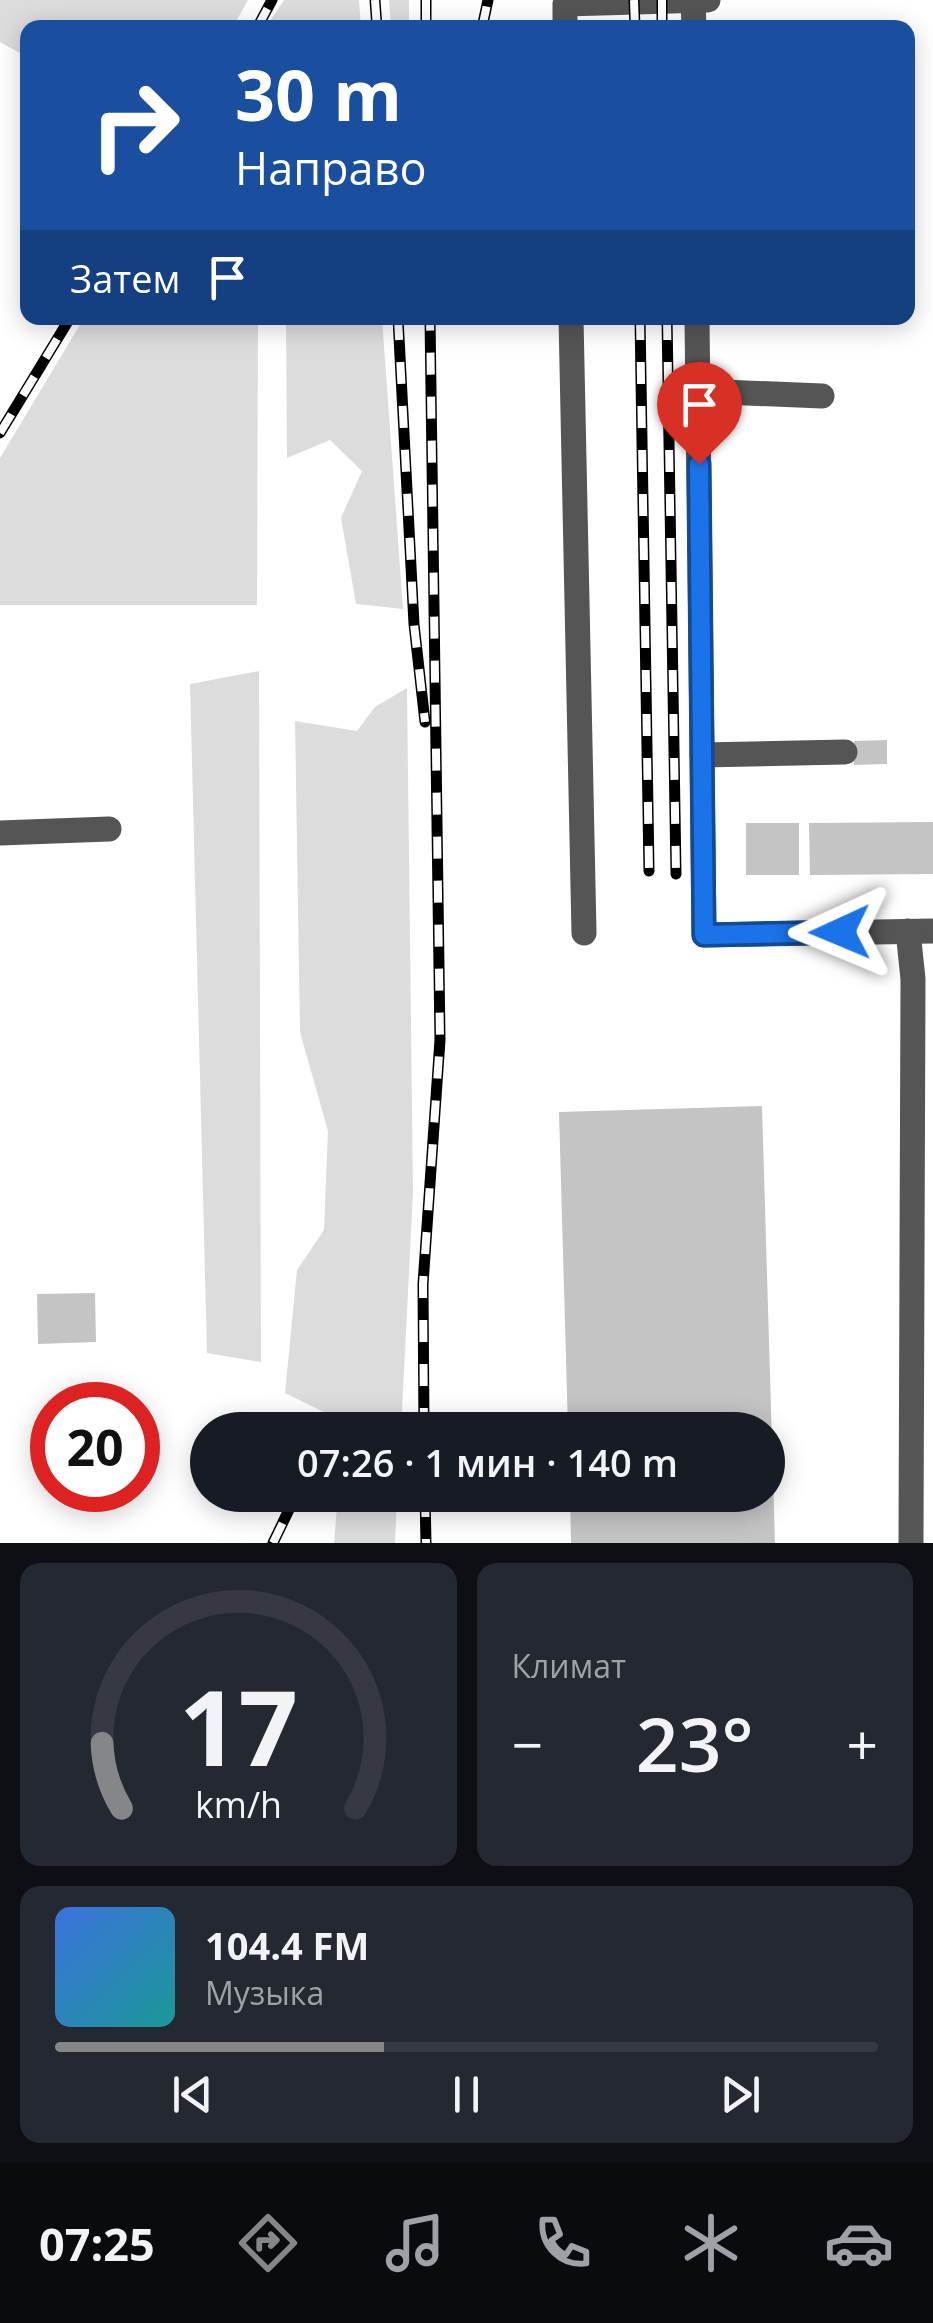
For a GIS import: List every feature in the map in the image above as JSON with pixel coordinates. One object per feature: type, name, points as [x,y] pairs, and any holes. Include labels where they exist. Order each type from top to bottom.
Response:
[{"type":"street","points":[[565,20],[565,4],[708,0]]},
{"type":"street","points":[[572,325],[584,934]]},
{"type":"street","points":[[697,325],[704,935],[920,931],[912,980],[911,1543]]},
{"type":"street","points":[[698,391],[822,396]]},
{"type":"street","points":[[702,755],[845,752]]},
{"type":"street","points":[[0,833],[109,830]]},
{"type":"shaded area","points":[[0,0],[248,0],[237,20],[20,20],[20,53],[0,42]]},
{"type":"shaded area","points":[[284,0],[359,0],[360,20],[271,20]]},
{"type":"shaded area","points":[[389,0],[409,0],[409,20],[390,20]]},
{"type":"shaded area","points":[[80,325],[258,325],[257,605],[0,605],[0,458]]},
{"type":"shaded area","points":[[286,325],[383,325],[403,609],[356,604],[341,518],[362,471],[330,440],[287,458]]},
{"type":"shaded area","points":[[259,671],[261,1362],[207,1353],[190,684]]},
{"type":"shaded area","points":[[407,688],[413,1193],[402,1412],[324,1412],[285,1393],[297,1270],[324,1230],[328,1131],[300,1032],[295,721],[357,731],[375,707]]},
{"type":"shaded area","points":[[337,1512],[396,1512],[395,1543],[334,1543]]},
{"type":"building","points":[[887,740],[887,764],[854,765],[854,741]]},
{"type":"building","points":[[933,822],[933,874],[810,875],[809,823]]},
{"type":"building","points":[[746,823],[799,823],[799,875],[746,875]]},
{"type":"building","points":[[762,1106],[771,1412],[567,1412],[559,1112]]},
{"type":"building","points":[[95,1293],[96,1342],[38,1344],[37,1294]]},
{"type":"building","points":[[570,1512],[774,1512],[775,1543],[571,1543]]},
{"type":"railway","points":[[261,20],[272,0]]},
{"type":"railway","points":[[375,0],[376,20]]},
{"type":"railway","points":[[426,0],[426,20]]},
{"type":"railway","points":[[484,20],[488,0]]},
{"type":"railway","points":[[634,0],[635,20]]},
{"type":"railway","points":[[662,0],[662,20]]},
{"type":"railway","points":[[0,433],[66,325]]},
{"type":"railway","points":[[398,325],[414,624],[425,722]]},
{"type":"railway","points":[[424,1412],[423,1284],[440,1040],[430,325]]},
{"type":"railway","points":[[640,325],[649,871]]},
{"type":"railway","points":[[667,325],[676,874]]},
{"type":"railway","points":[[273,1543],[288,1512]]},
{"type":"railway","points":[[425,1512],[426,1543]]},
{"type":"route","points":[[699,464],[704,935],[840,932]]}]
